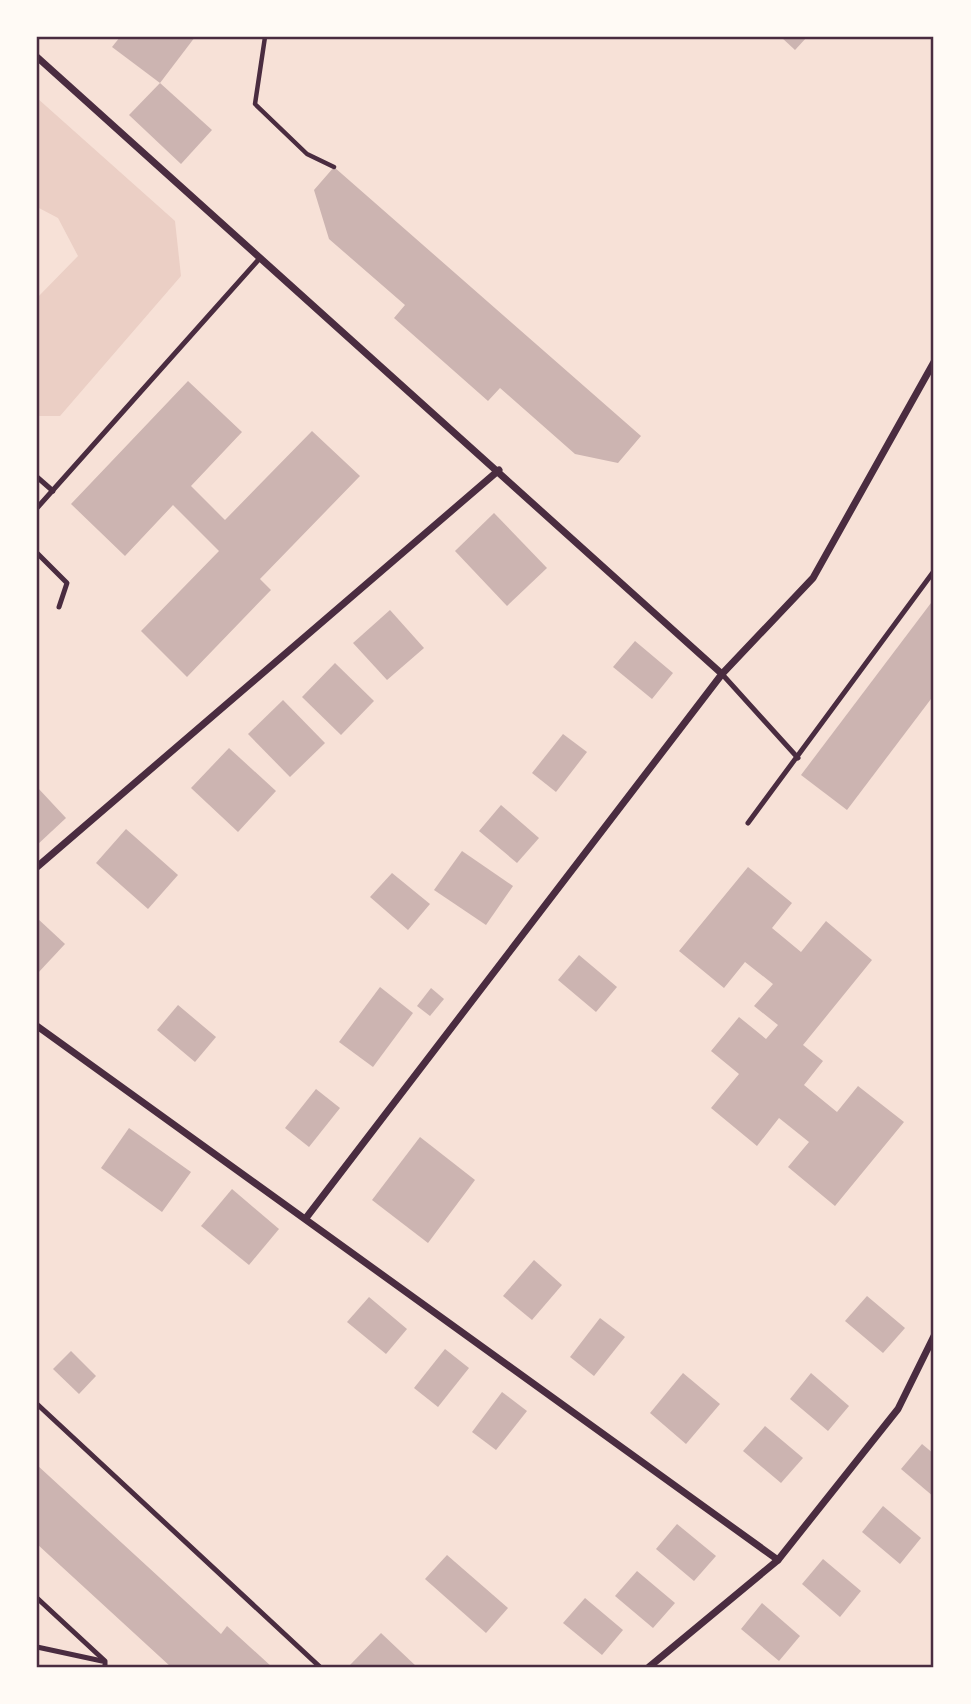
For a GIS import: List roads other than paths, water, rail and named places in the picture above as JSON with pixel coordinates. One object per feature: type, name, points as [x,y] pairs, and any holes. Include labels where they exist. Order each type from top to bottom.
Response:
[{"type":"street","points":[[37,57],[499,470],[722,674]]},
{"type":"street","points":[[306,1218],[722,674],[813,578],[934,362]]},
{"type":"street","points":[[37,867],[499,470]]},
{"type":"street","points":[[37,1026],[778,1560]]},
{"type":"street","points":[[649,1667],[778,1560],[898,1409],[934,1336]]},
{"type":"lane","points":[[37,508],[260,258]]},
{"type":"lane","points":[[37,477],[53,491]]},
{"type":"lane","points":[[37,553],[67,583],[59,607]]},
{"type":"lane","points":[[748,823],[934,571]]},
{"type":"lane","points":[[722,674],[798,758]]},
{"type":"lane","points":[[37,1405],[320,1667]]},
{"type":"lane","points":[[37,1598],[105,1664]]},
{"type":"lane","points":[[37,1647],[105,1664]]}]
